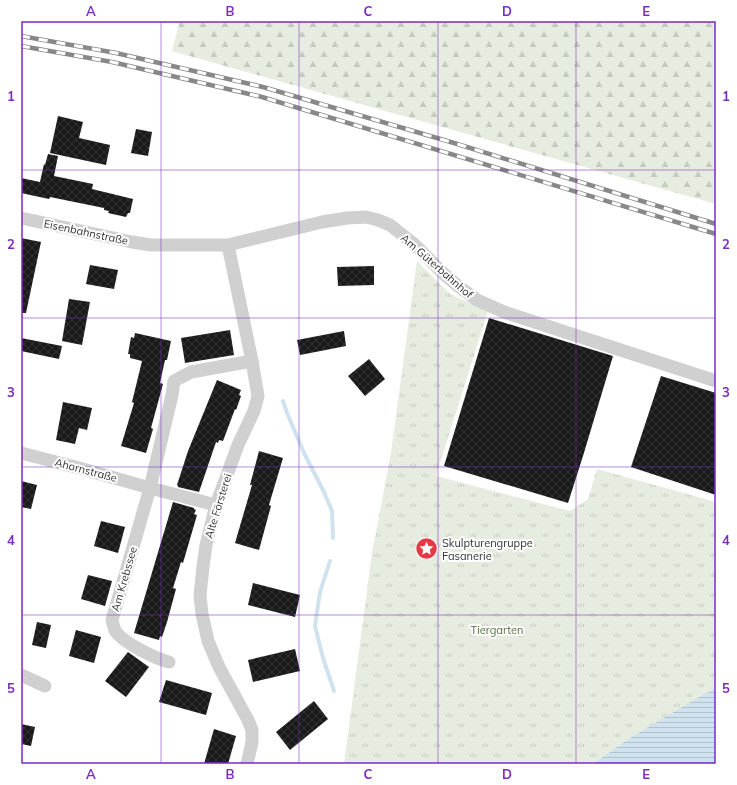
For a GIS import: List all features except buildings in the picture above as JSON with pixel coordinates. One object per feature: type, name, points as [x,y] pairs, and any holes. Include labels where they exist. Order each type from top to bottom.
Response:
[{"type":"street","name":"Am Güterbahnhof","points":[[151,245],[228,245],[328,221],[366,217],[390,225],[414,244],[444,274],[477,300],[504,312],[716,381]]},
{"type":"street","name":"Eisenbahnstraße","points":[[21,218],[151,245]]},
{"type":"street","name":"Alte Försterei","points":[[228,245],[258,396],[254,411],[238,445],[216,506],[206,545],[200,595],[202,614],[208,641],[219,667],[252,730],[252,742],[247,764]]},
{"type":"street","name":"Am Krebssee","points":[[169,662],[160,660],[124,640],[115,631],[112,620],[150,488],[174,381],[191,372],[252,361]]},
{"type":"street","name":"Ahornstraße","points":[[21,453],[150,488]]},
{"type":"street","points":[[150,488],[216,506]]},
{"type":"street","points":[[21,676],[45,686]]},
{"type":"green space","points":[[180,21],[716,21],[716,204],[172,51]]},
{"type":"green space","name":"Tiergarten","points":[[417,261],[450,294],[488,311],[436,476],[570,511],[588,499],[597,469],[716,502],[716,764],[344,764],[372,553],[391,453]]},
{"type":"water","points":[[716,688],[716,764],[593,764],[630,738]]},
{"type":"waterway","points":[[283,401],[304,453],[332,511],[333,538]]},
{"type":"waterway","points":[[330,561],[320,592],[315,626],[323,658],[334,691]]},
{"type":"railway","points":[[21,36],[116,53],[263,87],[454,143],[716,224]]},
{"type":"railway","points":[[21,46],[112,62],[262,97],[716,234]]},
{"type":"place","name":"Skulpturengruppe Fasanerie","points":[[426,549]]}]
